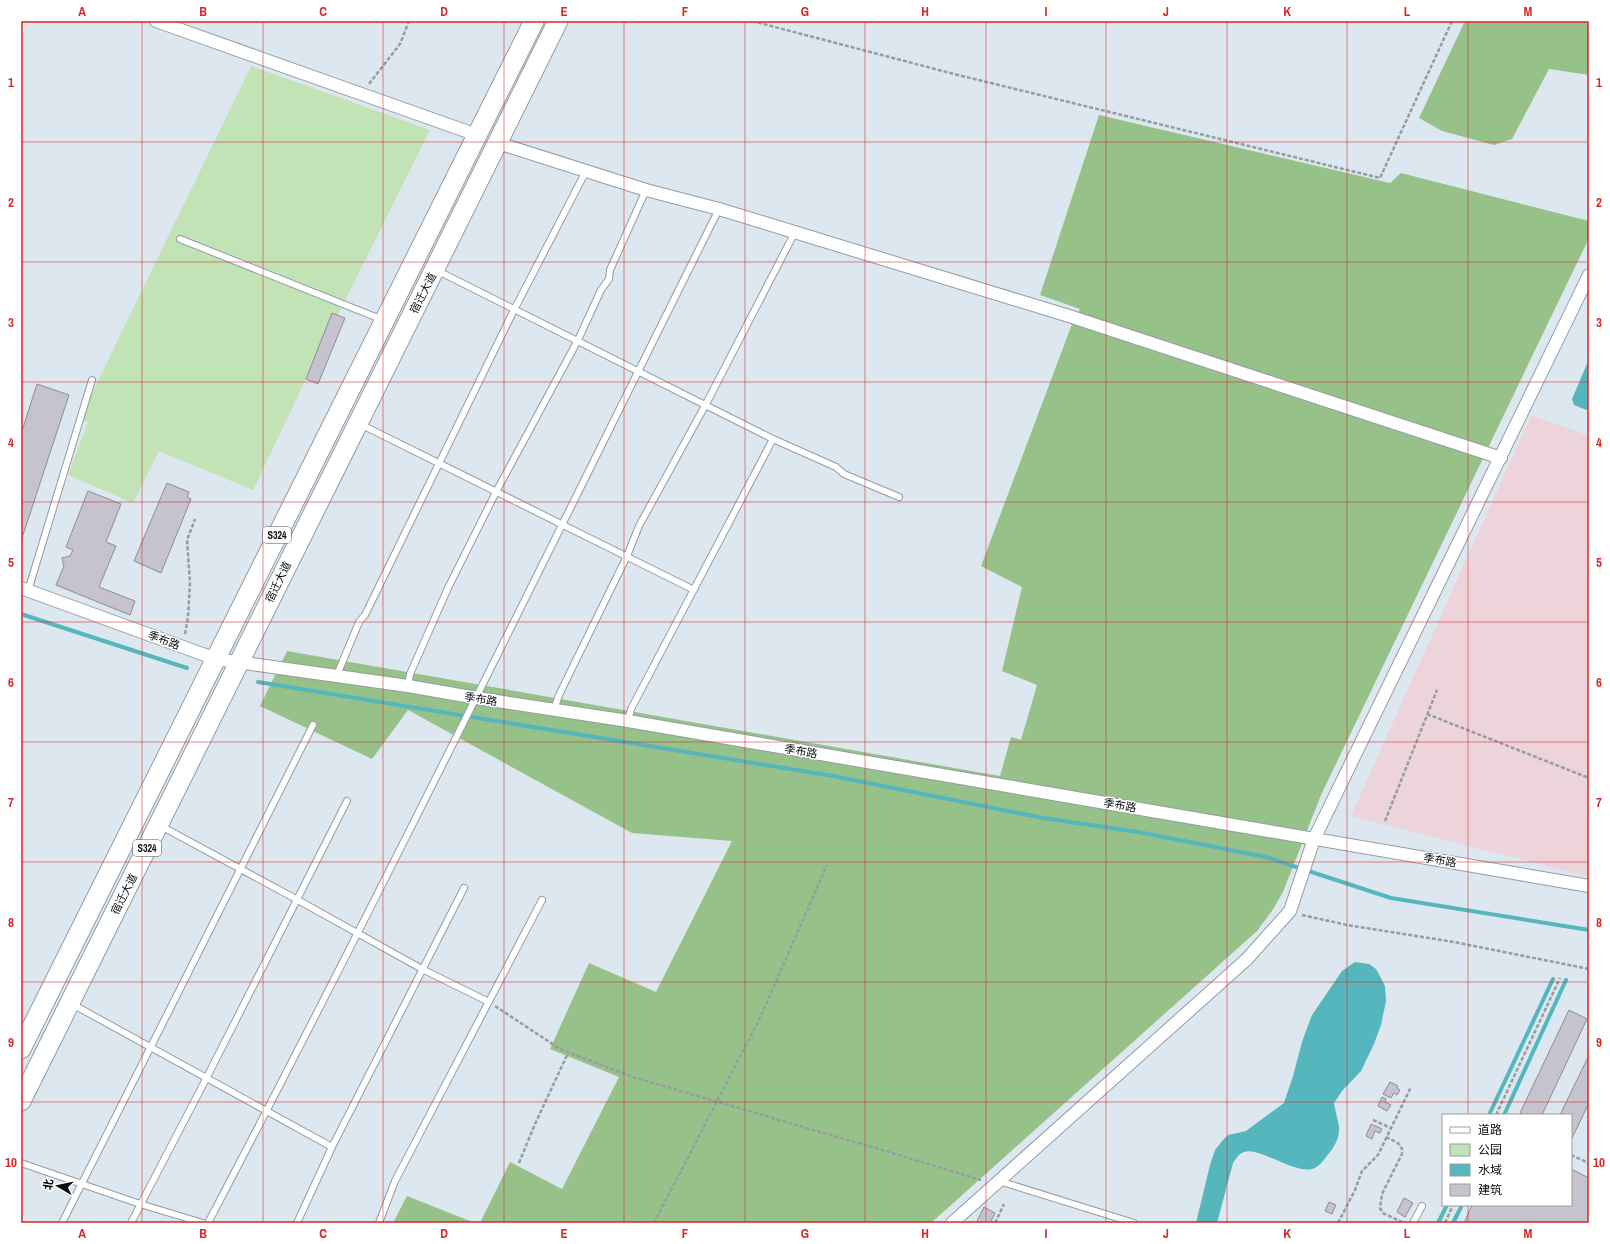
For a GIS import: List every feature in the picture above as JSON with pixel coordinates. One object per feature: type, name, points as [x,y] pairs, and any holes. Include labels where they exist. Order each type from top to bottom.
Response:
[{"type":"main road","name":"宿迁大道","points":[[21,1049],[534,21]]},
{"type":"main road","name":"宿迁大道","points":[[21,1101],[558,21]]},
{"type":"street","points":[[156,21],[477,135]]},
{"type":"street","points":[[498,143],[646,190],[719,209],[1069,316],[1501,458]]},
{"type":"street","points":[[952,1223],[1246,958],[1290,911],[1314,839],[1589,275]]},
{"type":"street","name":"季布路","points":[[24,590],[216,659],[337,675],[628,721],[1589,886]]},
{"type":"lane","points":[[337,675],[359,622],[365,615],[514,310],[586,171]]},
{"type":"lane","points":[[408,686],[410,674],[448,588],[496,492],[578,340],[601,290],[609,279],[610,270],[646,190]]},
{"type":"lane","points":[[208,1223],[267,1111],[477,698],[561,525],[719,209]]},
{"type":"lane","points":[[554,710],[559,695],[627,556],[639,526],[706,404],[795,232]]},
{"type":"lane","points":[[180,239],[384,321]]},
{"type":"lane","points":[[435,270],[774,439],[836,467],[844,474],[899,497]]},
{"type":"lane","points":[[24,590],[92,380]]},
{"type":"lane","points":[[358,423],[694,590]]},
{"type":"lane","points":[[628,721],[631,709],[774,439]]},
{"type":"lane","points":[[62,1223],[313,725]]},
{"type":"lane","points":[[131,1223],[207,1077],[347,800]]},
{"type":"lane","points":[[159,825],[357,932],[422,969],[489,1002]]},
{"type":"lane","points":[[296,1223],[332,1147],[464,888]]},
{"type":"lane","points":[[379,1223],[395,1181],[542,900]]},
{"type":"lane","points":[[70,1002],[332,1147]]},
{"type":"lane","points":[[21,1164],[140,1204],[203,1223]]},
{"type":"lane","points":[[997,1183],[1134,1223]]},
{"type":"lane","points":[[1413,1223],[1422,1206]]},
{"type":"path","points":[[361,94],[400,44],[409,21]]},
{"type":"path","points":[[752,21],[958,75],[1380,178],[1452,21]]},
{"type":"path","points":[[182,647],[188,617],[190,583],[187,540],[195,519]]},
{"type":"path","points":[[1385,821],[1437,690]]},
{"type":"path","points":[[1427,714],[1589,778]]},
{"type":"path","points":[[654,1223],[760,1018],[827,865]]},
{"type":"path","points":[[1290,911],[1347,925],[1454,942],[1589,969]]},
{"type":"path","points":[[1496,1114],[1560,978]]},
{"type":"path","points":[[489,1002],[560,1049],[632,1077],[997,1183]]},
{"type":"path","points":[[519,1163],[535,1124],[568,1053]]},
{"type":"path","points":[[1338,1223],[1355,1190],[1362,1171],[1378,1155],[1411,1088]]},
{"type":"path","points":[[1373,1120],[1391,1128]]},
{"type":"path","points":[[1386,1137],[1398,1143],[1402,1149],[1402,1154],[1382,1194],[1380,1208],[1383,1213],[1405,1223]]},
{"type":"path","points":[[1572,1155],[1589,1163]]},
{"type":"path","points":[[995,1223],[1004,1204]]},
{"type":"path","points":[[1445,1223],[1453,1206]]},
{"type":"shaded area","points":[[1531,415],[1589,436],[1589,877],[1351,816]]},
{"type":"green space","points":[[1465,21],[1589,21],[1589,75],[1549,69],[1512,139],[1494,145],[1442,131],[1419,118]]},
{"type":"green space","points":[[251,66],[430,130],[306,379],[253,490],[159,451],[133,503],[68,475],[88,422],[80,418]]},
{"type":"green space","points":[[1099,115],[1390,183],[1401,173],[1589,221],[1589,238],[1321,795],[1283,892],[1272,911],[1257,931],[931,1223],[480,1223],[510,1162],[562,1189],[619,1077],[550,1049],[589,963],[656,992],[732,841],[632,833],[408,710],[372,759],[260,706],[287,651],[1000,776],[1011,737],[1021,740],[1037,685],[1002,671],[1022,587],[981,566],[1072,324],[1080,309],[1040,295]]},
{"type":"green space","points":[[407,1196],[475,1223],[393,1223]]},
{"type":"water","points":[[1589,359],[1589,411],[1574,405],[1572,399]]},
{"type":"water","points":[[1355,962],[1369,964],[1376,969],[1385,986],[1386,1001],[1381,1025],[1361,1071],[1342,1091],[1334,1103],[1339,1130],[1334,1147],[1320,1164],[1312,1169],[1296,1168],[1267,1156],[1250,1151],[1242,1153],[1233,1163],[1217,1223],[1196,1223],[1215,1150],[1228,1135],[1246,1131],[1284,1103],[1302,1042],[1312,1015],[1342,971]]},
{"type":"building","points":[[332,313],[345,318],[318,384],[306,379]]},
{"type":"building","points":[[37,384],[69,395],[21,541],[21,434]]},
{"type":"building","points":[[167,483],[189,492],[187,497],[191,499],[161,573],[134,561]]},
{"type":"building","points":[[88,491],[121,504],[106,542],[116,546],[99,587],[135,601],[130,615],[56,585],[64,566],[62,558],[70,556],[73,550],[66,547]]},
{"type":"building","points":[[1569,1010],[1587,1019],[1542,1114],[1520,1113]]},
{"type":"building","points":[[1589,1055],[1589,1103],[1572,1138],[1572,1114],[1560,1114]]},
{"type":"building","points":[[1390,1082],[1398,1086],[1397,1088],[1400,1090],[1397,1095],[1394,1093],[1391,1098],[1383,1094]]},
{"type":"building","points":[[1382,1097],[1386,1099],[1385,1102],[1391,1105],[1387,1111],[1378,1106]]},
{"type":"building","points":[[1371,1124],[1382,1129],[1380,1133],[1375,1131],[1372,1139],[1366,1136]]},
{"type":"building","points":[[1572,1170],[1589,1178],[1589,1223],[1464,1223],[1472,1206],[1572,1206]]},
{"type":"building","points":[[1404,1198],[1413,1203],[1405,1217],[1397,1212]]},
{"type":"building","points":[[1329,1202],[1336,1205],[1332,1214],[1325,1211]]},
{"type":"building","points":[[984,1207],[995,1213],[990,1223],[976,1223]]},
{"type":"waterway","points":[[21,614],[187,668]]},
{"type":"waterway","points":[[258,682],[833,776],[1043,818],[1138,832],[1266,857],[1391,898],[1589,930]]},
{"type":"waterway","points":[[1489,1114],[1553,979]]},
{"type":"waterway","points":[[1504,1114],[1566,980]]},
{"type":"waterway","points":[[1438,1223],[1446,1206]]},
{"type":"waterway","points":[[1453,1223],[1462,1206]]}]
